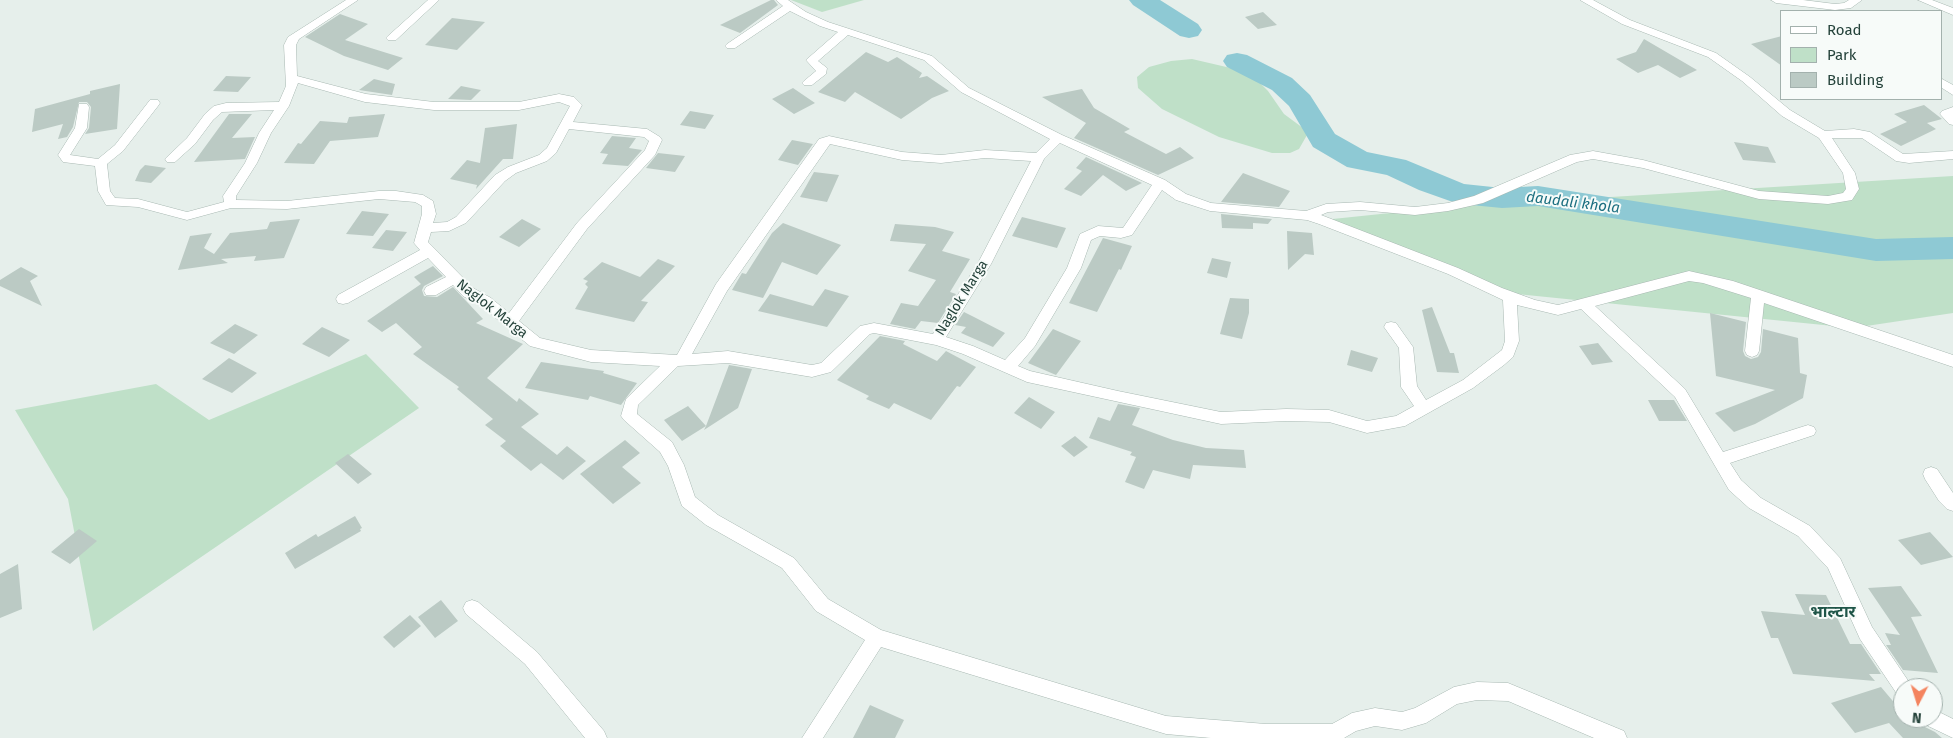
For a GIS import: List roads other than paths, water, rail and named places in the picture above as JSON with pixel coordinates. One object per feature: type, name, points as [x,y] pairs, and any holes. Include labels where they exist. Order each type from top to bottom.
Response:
[{"type":"street","points":[[231,204],[229,196],[251,163],[265,133],[283,106],[292,86],[290,45],[294,37],[353,0]]},
{"type":"street","points":[[392,38],[434,0]]},
{"type":"street","points":[[1307,216],[1326,208],[1360,206],[1415,211],[1448,207],[1483,197],[1574,158],[1593,156],[1644,164],[1759,195],[1828,200],[1847,197],[1853,189],[1850,173],[1823,135],[1786,113],[1746,79],[1712,56],[1626,22],[1585,0]]},
{"type":"street","points":[[1776,0],[1835,7],[1847,6],[1857,0]]},
{"type":"street","points":[[1923,0],[1939,3],[1953,12]]},
{"type":"street","points":[[732,46],[786,3],[802,14],[846,31],[928,58],[965,90],[1058,138],[1160,183],[1181,197],[1210,207],[1307,216],[1323,220],[1453,270],[1510,297],[1533,305],[1558,310],[1689,276],[1728,284],[1953,361]]},
{"type":"street","points":[[808,83],[822,72],[821,68],[816,66],[812,60],[846,31]]},
{"type":"street","points":[[293,78],[365,98],[434,106],[519,106],[559,98],[570,100],[576,105],[552,150],[543,158],[512,170],[500,178],[461,220],[449,226],[426,228]]},
{"type":"street","points":[[1943,84],[1953,92]]},
{"type":"street","points":[[83,107],[81,128],[64,155],[67,159],[101,163],[119,148],[154,103]]},
{"type":"street","points":[[171,159],[191,141],[209,117],[218,109],[226,107],[283,106]]},
{"type":"street","points":[[1953,111],[1946,114],[1953,121]]},
{"type":"street","points":[[510,322],[582,226],[651,152],[656,140],[647,134],[566,124]]},
{"type":"street","points":[[1823,135],[1854,133],[1866,135],[1900,158],[1909,160],[1953,155]]},
{"type":"street","name":"Naglok Marga","points":[[428,252],[468,292],[486,302],[535,342],[591,356],[678,360],[728,357],[812,371],[826,368],[866,330],[874,328],[936,340],[984,264],[1039,157],[1058,138]]},
{"type":"street","points":[[1039,157],[986,154],[940,159],[902,156],[829,140],[823,142],[721,288],[678,360],[631,403],[629,416],[666,447],[676,465],[688,501],[712,520],[788,563],[822,605],[877,638],[1166,725],[1266,733],[1302,732],[1334,734],[1352,722],[1375,718],[1402,721],[1420,716],[1454,696],[1478,691],[1508,692],[1617,738]]},
{"type":"street","points":[[101,163],[104,192],[111,202],[138,203],[187,216],[231,204],[288,205],[396,195],[418,198],[428,204],[426,228],[421,243],[428,252],[343,298]]},
{"type":"street","points":[[1008,367],[1030,342],[1074,268],[1085,237],[1098,231],[1127,232],[1160,183]]},
{"type":"street","points":[[432,291],[454,279]]},
{"type":"street","points":[[1752,351],[1758,295]]},
{"type":"street","points":[[936,340],[968,350],[1027,376],[1221,418],[1286,415],[1329,416],[1367,427],[1399,422],[1468,384],[1508,353],[1512,341],[1510,297]]},
{"type":"street","points":[[1584,304],[1680,393],[1721,459],[1734,485],[1755,503],[1804,531],[1834,563],[1866,633],[1897,678]]},
{"type":"street","points":[[1391,327],[1406,347],[1408,387],[1424,408]]},
{"type":"street","points":[[1721,459],[1808,431]]},
{"type":"street","points":[[1931,474],[1944,496],[1953,504]]},
{"type":"street","points":[[472,608],[531,658],[597,738]]},
{"type":"street","points":[[812,738],[877,638]]},
{"type":"waterway","name":"daudali khola","points":[[1142,0],[1189,30]]},
{"type":"waterway","name":"daudali khola","points":[[1237,61],[1282,84],[1300,101],[1324,140],[1358,160],[1395,167],[1430,183],[1461,194],[1502,198],[1538,196],[1876,250],[1953,248]]},
{"type":"district","name":"भाल्टार","points":[[1833,613]]}]
